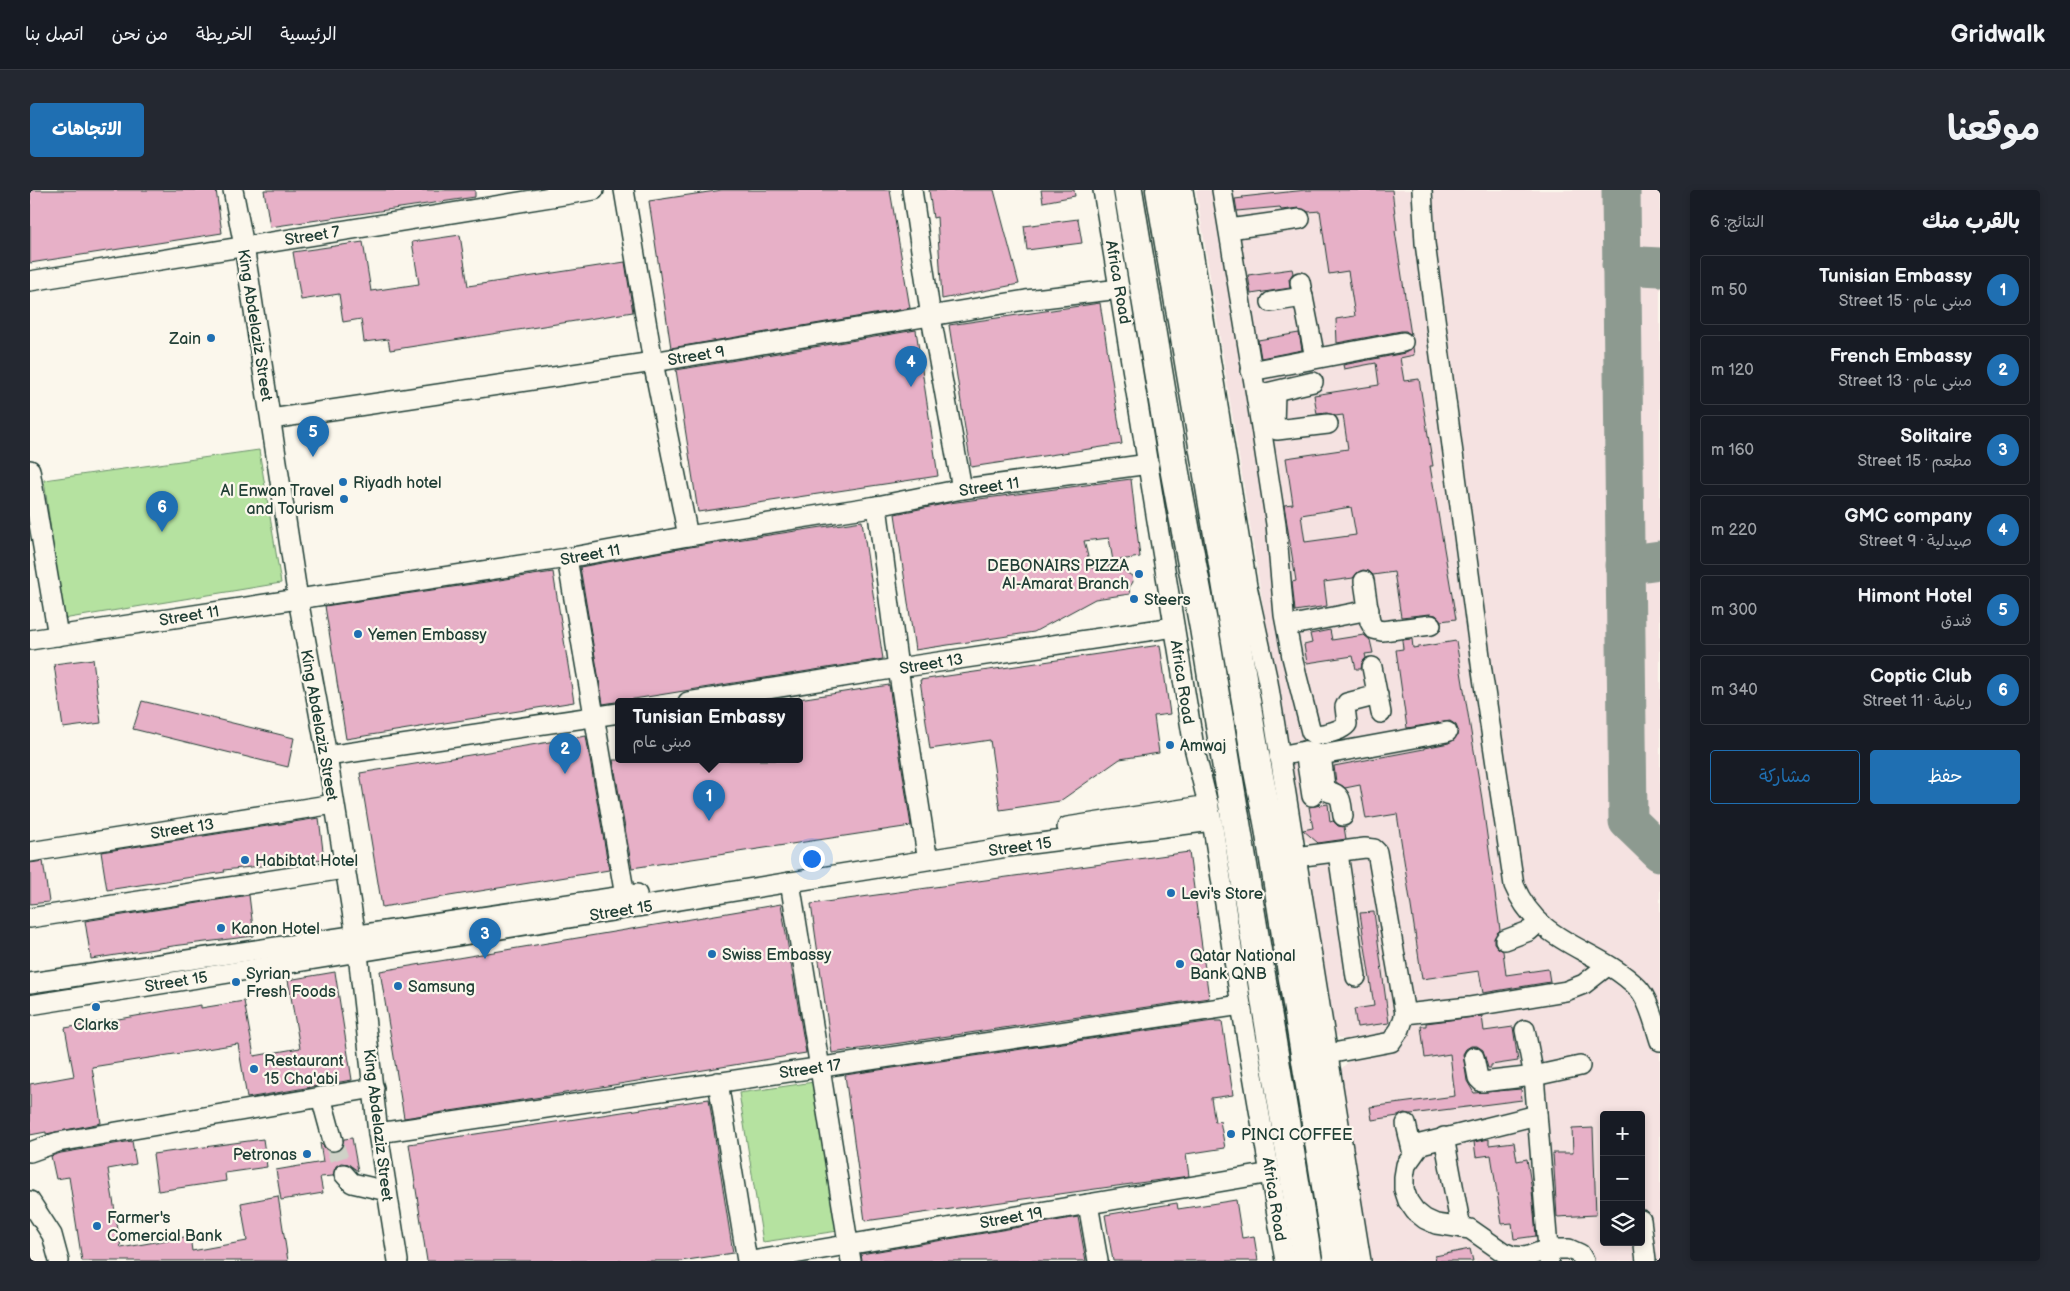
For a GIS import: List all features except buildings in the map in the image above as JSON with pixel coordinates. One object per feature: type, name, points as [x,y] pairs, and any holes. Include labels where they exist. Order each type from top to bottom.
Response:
[{"type":"highway","name":"Africa Road","points":[[1128,190],[1175,473],[1204,628],[1308,1261]]},
{"type":"highway","points":[[1160,190],[1268,761],[1268,822],[1338,1261]]},
{"type":"highway","points":[[1227,772],[1231,777],[1244,781],[1250,778],[1268,761]]},
{"type":"highway","points":[[1237,830],[1248,820],[1268,822]]},
{"type":"street","name":"King Abdelaziz Street","points":[[233,190],[244,246],[298,599],[327,756],[357,945],[378,1133],[398,1261]]},
{"type":"street","name":"Street 7","points":[[30,281],[244,246],[525,196],[594,190]]},
{"type":"street","points":[[624,190],[653,362],[688,536]]},
{"type":"street","points":[[912,190],[931,317],[962,489]]},
{"type":"street","name":"Africa Road","points":[[1103,190],[1194,748],[1210,813],[1285,1261]]},
{"type":"street","points":[[1184,190],[1247,586],[1268,682],[1268,761],[1296,857],[1361,1261]]},
{"type":"street","points":[[1222,190],[1276,524],[1281,590],[1292,657],[1313,734],[1322,734],[1343,728],[1347,724],[1347,703],[1379,704],[1372,667]]},
{"type":"street","points":[[1422,190],[1424,243],[1473,672],[1500,838],[1506,887],[1538,923],[1556,936],[1607,966],[1638,988],[1644,998],[1660,1041]]},
{"type":"street","points":[[1229,229],[1300,219]]},
{"type":"street","name":"Street 9","points":[[271,419],[653,362],[1026,300],[1120,289]]},
{"type":"street","points":[[1271,302],[1302,289],[1315,358]]},
{"type":"street","points":[[1251,371],[1403,342]]},
{"type":"street","points":[[1256,395],[1313,382]]},
{"type":"street","points":[[1275,392],[1274,426],[1277,430],[1328,424]]},
{"type":"street","name":"Street 11","points":[[30,640],[567,558],[688,536],[877,506],[962,489],[1149,464]]},
{"type":"street","points":[[30,470],[58,636]]},
{"type":"street","points":[[877,506],[898,668],[926,849]]},
{"type":"street","points":[[567,558],[626,903]]},
{"type":"street","points":[[1364,581],[1372,626],[1378,631],[1431,625]]},
{"type":"street","points":[[1287,626],[1369,610]]},
{"type":"street","name":"Street 13","points":[[713,698],[1174,627]]},
{"type":"street","points":[[327,756],[615,714]]},
{"type":"street","points":[[1268,761],[1447,732]]},
{"type":"street","points":[[1312,796],[1313,753]]},
{"type":"street","points":[[1313,753],[1325,787],[1328,791],[1339,796],[1343,816]]},
{"type":"street","name":"Street 13","points":[[30,852],[334,804]]},
{"type":"street","name":"Street 15","points":[[30,1006],[357,945],[626,903],[926,849],[1210,813]]},
{"type":"street","name":"Street 15","points":[[626,903],[790,882],[1210,813]]},
{"type":"street","points":[[1296,857],[1370,848],[1377,852],[1404,1014],[1397,1035],[1391,1042],[1328,1054]]},
{"type":"street","points":[[1338,852],[1356,978]]},
{"type":"street","points":[[30,918],[344,869]]},
{"type":"street","points":[[790,882],[849,1253]]},
{"type":"street","points":[[1505,940],[1529,932],[1538,923]]},
{"type":"street","name":"Street 15","points":[[30,983],[357,945]]},
{"type":"street","points":[[1404,1014],[1469,1007],[1566,991],[1584,984],[1607,966]]},
{"type":"street","name":"Street 17","points":[[378,1133],[1241,1005]]},
{"type":"street","points":[[1525,1030],[1534,1076],[1548,1255]]},
{"type":"street","points":[[1474,1057],[1478,1078],[1482,1082],[1534,1076],[1580,1066]]},
{"type":"street","points":[[718,1082],[747,1261]]},
{"type":"street","points":[[30,1152],[58,1142],[374,1088]]},
{"type":"street","points":[[321,1097],[334,1141]]},
{"type":"street","points":[[1537,1115],[1421,1144],[1412,1154],[1406,1165],[1404,1189],[1408,1201],[1424,1219],[1436,1224],[1470,1229],[1503,1252],[1513,1256],[1526,1257],[1548,1255],[1569,1249],[1577,1251],[1584,1261]]},
{"type":"street","points":[[1406,1124],[1412,1154]]},
{"type":"street","points":[[1444,1137],[1461,1228]]},
{"type":"street","name":"Street 19","points":[[752,1261],[849,1253],[1088,1204],[1271,1173]]},
{"type":"street","points":[[344,1174],[352,1183],[387,1191]]},
{"type":"street","points":[[30,1201],[52,1235],[59,1261]]},
{"type":"street","points":[[1088,1204],[1098,1261]]},
{"type":"street","points":[[1644,1246],[1646,1261]]},
{"type":"shaded area","points":[[1196,190],[1660,190],[1660,1261],[1371,1261],[1341,1069],[1349,1061],[1346,1041],[1333,1034],[1309,872],[1316,863],[1313,846],[1300,837],[1289,766],[1297,755],[1296,746],[1284,737]]},
{"type":"green space","points":[[259,450],[281,583],[63,619],[44,480]]},
{"type":"green space","points":[[814,1082],[838,1231],[763,1242],[739,1093]]},
{"type":"taxiway","points":[[1621,190],[1628,821],[1660,852]]},
{"type":"taxiway","points":[[1621,265],[1660,267]]},
{"type":"taxiway","points":[[1624,565],[1660,560]]},
{"type":"tunnel","points":[[333,1141],[344,1174]]},
{"type":"place","name":"Zain","points":[[211,338]]},
{"type":"place","name":"GMC company","points":[[911,387]]},
{"type":"place","name":"Himont Hotel","points":[[313,457]]},
{"type":"place","name":"Riyadh hotel","points":[[343,482]]},
{"type":"place","name":"Al Enwan Travel and Tourism","points":[[344,499]]},
{"type":"place","name":"Coptic Club","points":[[162,532]]},
{"type":"place","name":"DEBONAIRS PIZZA Al-Amarat Branch","points":[[1139,574]]},
{"type":"place","name":"Steers","points":[[1134,599]]},
{"type":"place","name":"Yemen Embassy","points":[[358,634]]},
{"type":"place","name":"Amwaj","points":[[1170,745]]},
{"type":"place","name":"French Embassy","points":[[565,774]]},
{"type":"place","name":"Tunisian Embassy","points":[[709,821]]},
{"type":"place","name":"Habibtat Hotel","points":[[245,860]]},
{"type":"place","name":"Levi's Store","points":[[1171,893]]},
{"type":"place","name":"Kanon Hotel","points":[[221,928]]},
{"type":"place","name":"Swiss Embassy","points":[[712,954]]},
{"type":"place","name":"Solitaire","points":[[485,959]]},
{"type":"place","name":"Qatar National Bank QNB","points":[[1180,964]]},
{"type":"place","name":"Syrian Fresh Foods","points":[[236,982]]},
{"type":"place","name":"Samsung","points":[[398,986]]},
{"type":"place","name":"Clarks","points":[[96,1007]]},
{"type":"place","name":"Restaurant 15 Cha'abi","points":[[254,1069]]},
{"type":"place","name":"PINCI COFFEE","points":[[1231,1134]]},
{"type":"place","name":"Petronas","points":[[307,1154]]},
{"type":"place","name":"Farmer's Comercial Bank","points":[[97,1226]]}]
